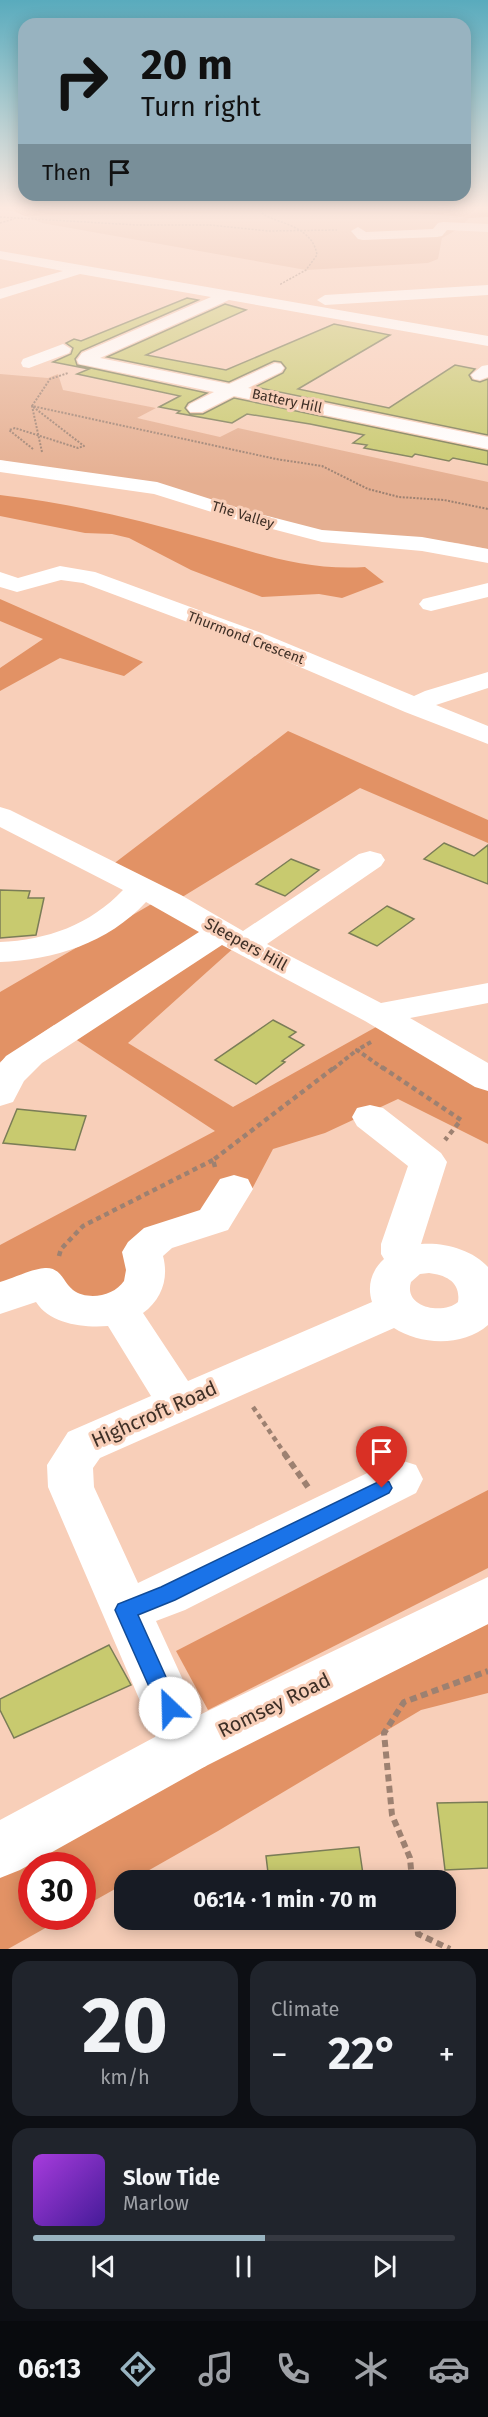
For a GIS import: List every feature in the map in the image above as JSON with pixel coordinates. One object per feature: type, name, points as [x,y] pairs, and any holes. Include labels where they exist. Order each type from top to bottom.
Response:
[{"type":"street","name":"Battery Hill","points":[[214,301],[85,360],[488,443]]},
{"type":"street","points":[[257,301],[488,341]]},
{"type":"street","points":[[303,309],[310,304],[322,301]]},
{"type":"street","points":[[384,301],[388,307],[395,310],[429,309]]},
{"type":"street","points":[[29,363],[63,349]]},
{"type":"street","points":[[196,408],[275,368]]},
{"type":"street","name":"The Valley","points":[[0,466],[157,488],[241,515],[322,536],[422,544],[488,556]]},
{"type":"street","name":"Thurmond Crescent","points":[[0,579],[17,585],[60,573],[87,577],[258,640],[488,736]]},
{"type":"street","points":[[431,604],[488,590]]},
{"type":"street","points":[[414,706],[434,696],[488,680]]},
{"type":"street","name":"Sleepers Hill","points":[[0,816],[142,888],[387,1020],[488,1079]]},
{"type":"street","points":[[0,1094],[5,1078],[29,1055],[370,860]]},
{"type":"street","points":[[0,952],[44,948],[97,926],[117,914],[142,888]]},
{"type":"street","points":[[387,1020],[488,993]]},
{"type":"street","points":[[370,1117],[428,1162],[401,1244],[401,1254],[406,1263]]},
{"type":"street","points":[[0,1298],[11,1292],[46,1283],[58,1300],[75,1309],[97,1312],[118,1308],[136,1298],[147,1283],[149,1267],[142,1252],[158,1238],[214,1220],[224,1184]]},
{"type":"street","points":[[423,1258],[445,1260],[465,1268],[478,1282],[481,1299],[473,1314],[457,1324],[435,1327],[413,1322],[396,1309],[389,1293],[392,1277],[406,1263],[423,1258]]},
{"type":"street","points":[[118,1308],[178,1402]]},
{"type":"street","name":"Highcroft Road","points":[[187,1748],[70,1487],[70,1465],[84,1444],[396,1309]]},
{"type":"street","points":[[126,1610],[168,1594],[400,1479]]},
{"type":"street","name":"Romsey Road","points":[[0,1850],[187,1748],[488,1599]]},
{"type":"path","points":[[32,406],[84,447],[78,448],[40,436],[15,428],[9,430],[42,456],[40,436],[32,406],[50,379]]},
{"type":"path","points":[[32,406],[264,456],[322,466],[368,489],[399,497],[444,500],[488,510]]},
{"type":"path","points":[[50,1288],[61,1249],[83,1226],[224,1184],[387,1020]]},
{"type":"path","points":[[357,1050],[461,1120],[428,1162]]},
{"type":"path","points":[[233,1379],[326,1515]]},
{"type":"path","points":[[411,1870],[410,1858],[392,1815],[384,1733],[404,1702],[488,1671]]},
{"type":"path","points":[[418,1930],[418,1934],[450,1949]]},
{"type":"shaded area","points":[[0,374],[48,378],[58,374],[63,390],[156,408],[137,418],[220,437],[238,428],[488,482],[488,549],[457,543],[320,532],[229,507],[0,460]]},
{"type":"shaded area","points":[[0,495],[102,512],[302,564],[343,568],[365,567],[384,582],[342,598],[319,594],[262,597],[191,570],[129,538],[112,534],[85,533],[0,516]]},
{"type":"shaded area","points":[[0,599],[143,662],[124,676],[60,658],[0,691],[0,668],[43,639],[0,621]]},
{"type":"shaded area","points":[[288,731],[488,820],[488,843],[360,788],[179,899],[112,865]]},
{"type":"shaded area","points":[[155,902],[237,945],[128,1043],[233,1107],[376,1027],[488,1086],[488,1144],[398,1099],[325,1133],[273,1149],[252,1189],[159,1249],[112,1302],[0,1288],[0,1245],[215,1131],[54,1025],[0,1062],[0,992]]},
{"type":"shaded area","points":[[488,1490],[488,1568],[208,1710],[176,1651]]},
{"type":"shaded area","points":[[488,1624],[488,1693],[421,1710],[149,1870],[114,1870],[114,1890],[96,1900],[96,1852],[39,1852],[179,1777]]},
{"type":"shaded area","points":[[18,1863],[18,1930],[42,1930],[8,1949],[0,1949],[0,1873]]},
{"type":"building","points":[[180,301],[196,301],[81,351],[75,359],[77,365],[207,393],[188,403],[185,408],[190,414],[203,414],[234,398],[488,451],[488,465],[453,458],[449,461],[415,454],[412,457],[364,448],[367,445],[353,443],[364,435],[310,424],[247,414],[232,423],[177,413],[180,411],[159,407],[180,396],[77,374],[89,369],[53,362],[71,354],[73,348],[66,343],[74,339],[81,341]]},
{"type":"building","points":[[225,304],[246,310],[146,355],[226,370],[334,324],[390,335],[298,389],[389,408],[455,365],[475,369],[469,375],[472,380],[480,382],[488,379],[488,435],[255,387],[283,373],[286,368],[281,362],[274,361],[229,382],[107,357]]},
{"type":"building","points":[[444,843],[474,856],[488,845],[488,884],[424,859]]},
{"type":"building","points":[[291,859],[319,870],[285,896],[256,884]]},
{"type":"building","points":[[0,890],[30,891],[28,898],[44,898],[36,935],[0,938]]},
{"type":"building","points":[[387,906],[414,919],[377,946],[349,933]]},
{"type":"building","points":[[273,1020],[296,1032],[289,1037],[304,1045],[256,1084],[215,1060]]},
{"type":"building","points":[[17,1109],[86,1116],[75,1150],[3,1143]]},
{"type":"building","points":[[109,1645],[131,1685],[14,1738],[0,1710],[0,1699]]},
{"type":"building","points":[[488,1802],[488,1868],[445,1870],[437,1803]]},
{"type":"building","points":[[359,1847],[362,1870],[268,1870],[266,1856]]},
{"type":"route","points":[[170,1708],[126,1610],[168,1594],[382,1488]]}]
